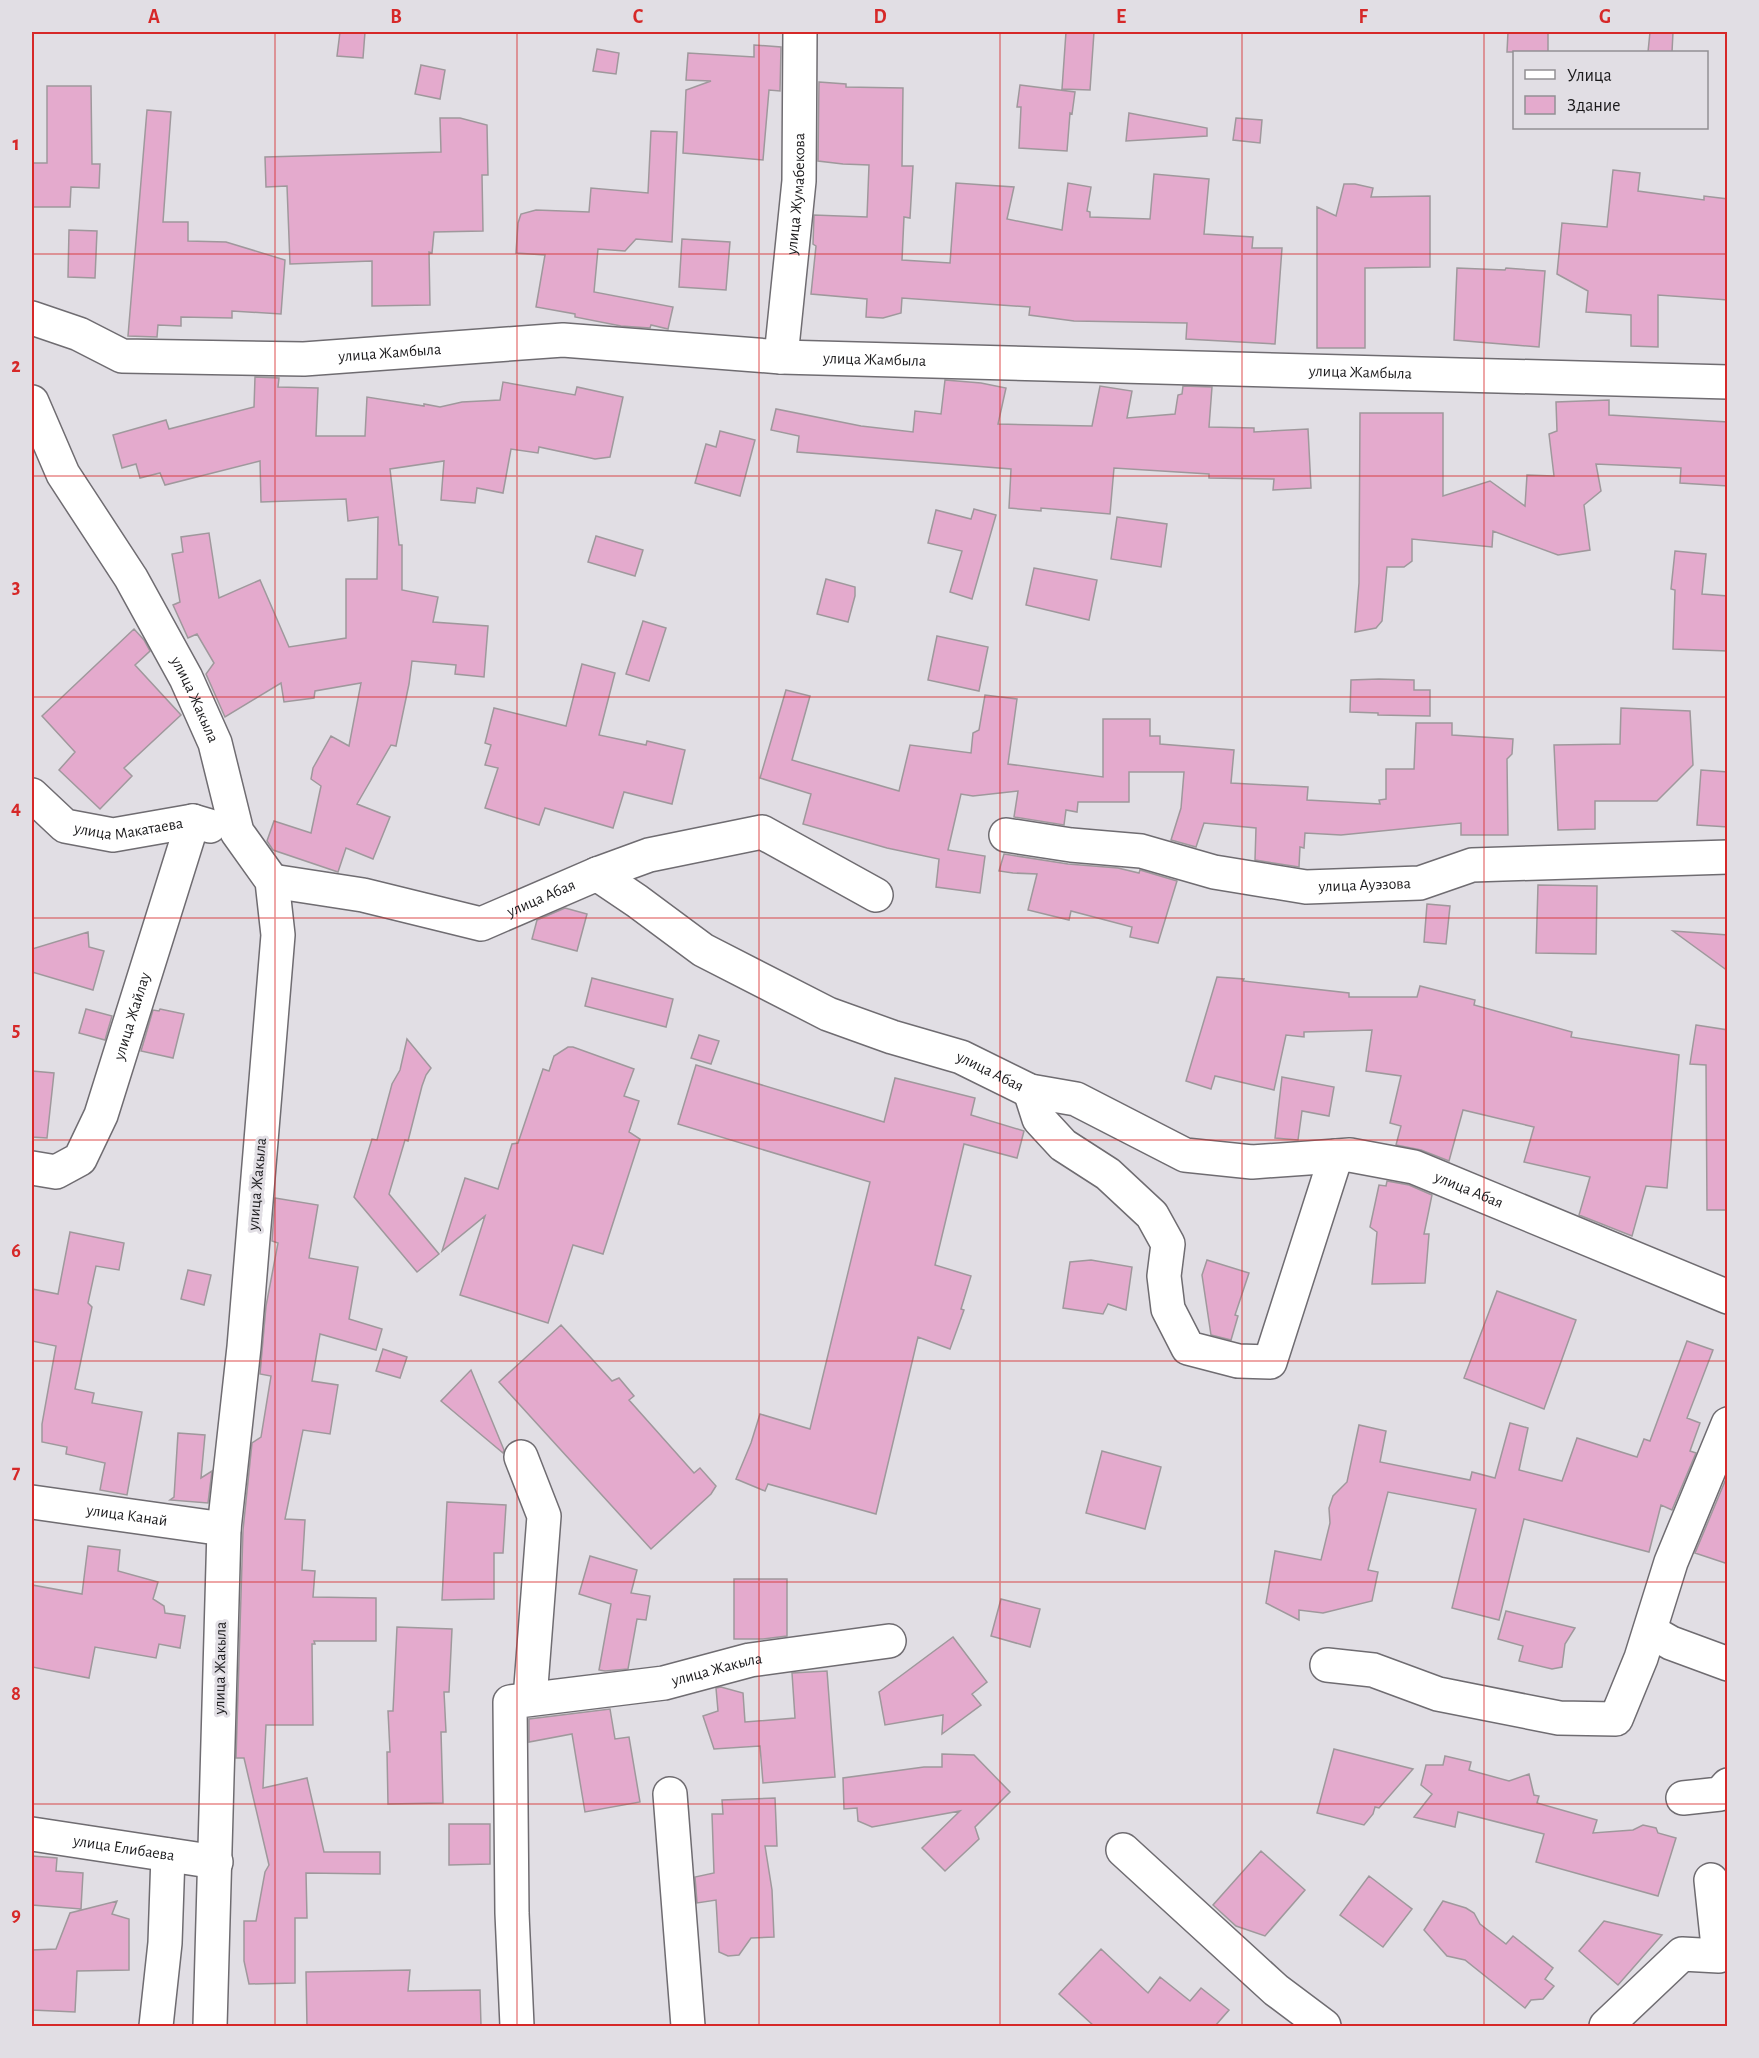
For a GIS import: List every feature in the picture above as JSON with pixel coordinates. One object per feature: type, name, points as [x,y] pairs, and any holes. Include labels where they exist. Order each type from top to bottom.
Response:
[{"type":"street","name":"улица Жумабекова","points":[[782,357],[799,180],[801,32]]},
{"type":"street","name":"улица Жамбыла","points":[[32,318],[79,334],[122,356],[304,359],[563,340],[782,357],[1728,382]]},
{"type":"street","name":"улица Жакыла","points":[[32,402],[63,474],[131,578],[186,678],[215,743],[237,832],[272,881],[278,935],[244,1347],[224,1529],[210,2026]]},
{"type":"street","name":"улица Макатаева","points":[[32,795],[65,826],[113,835],[193,821],[237,832]]},
{"type":"street","name":"улица Жайлау","points":[[32,1168],[56,1172],[80,1159],[89,1141],[101,1115],[193,821]]},
{"type":"street","points":[[597,874],[648,855],[762,832],[876,895]]},
{"type":"street","name":"улица Ауэзова","points":[[1006,836],[1071,845],[1141,850],[1214,872],[1306,887],[1420,883],[1472,866],[1728,857]]},
{"type":"street","name":"улица Абая","points":[[272,881],[363,896],[481,924],[597,874],[703,950],[828,1014],[961,1057],[1030,1091],[1076,1099],[1185,1155],[1252,1162],[1350,1155],[1414,1167],[1728,1297]]},
{"type":"street","points":[[1030,1091],[1039,1119],[1063,1145],[1108,1174],[1152,1215],[1168,1244],[1164,1276],[1168,1309],[1188,1348],[1238,1361],[1270,1362],[1336,1156]]},
{"type":"street","points":[[1327,1665],[1373,1670],[1438,1694],[1559,1718],[1616,1719],[1650,1631],[1671,1562],[1728,1424]]},
{"type":"street","points":[[521,1457],[544,1516],[530,1699]]},
{"type":"street","name":"улица Канай","points":[[32,1502],[224,1529]]},
{"type":"street","points":[[1650,1631],[1671,1643],[1728,1664]]},
{"type":"street","name":"улица Жакыла","points":[[517,2026],[512,1913],[510,1702],[664,1683],[750,1660],[889,1641]]},
{"type":"street","points":[[1683,1798],[1720,1794],[1728,1785]]},
{"type":"street","points":[[670,1794],[688,2026]]},
{"type":"street","name":"улица Елибаева","points":[[32,1834],[216,1862]]},
{"type":"street","points":[[1123,1850],[1276,1990],[1324,2026]]},
{"type":"street","points":[[156,2026],[165,1943],[168,1855]]},
{"type":"street","points":[[1606,2026],[1682,1954],[1719,1956],[1711,1880]]},
{"type":"building","points":[[340,32],[365,32],[363,58],[337,56]]},
{"type":"building","points":[[1066,32],[1094,32],[1090,90],[1062,89]]},
{"type":"building","points":[[1508,32],[1548,32],[1548,51],[1507,52]]},
{"type":"building","points":[[1650,32],[1673,32],[1672,51],[1648,51]]},
{"type":"building","points":[[754,45],[781,47],[780,91],[769,90],[763,160],[683,153],[686,90],[711,81],[686,80],[688,53],[754,57]]},
{"type":"building","points":[[597,49],[619,53],[616,74],[593,71]]},
{"type":"building","points":[[421,65],[445,70],[440,99],[415,94]]},
{"type":"building","points":[[819,82],[846,84],[846,87],[903,88],[902,166],[913,166],[910,218],[904,217],[902,260],[950,263],[956,183],[1014,187],[1007,219],[1062,230],[1068,183],[1091,187],[1087,211],[1090,212],[1090,217],[1150,219],[1154,174],[1209,179],[1204,234],[1253,237],[1252,248],[1282,248],[1275,344],[1186,339],[1187,323],[1074,321],[1029,315],[1030,307],[902,298],[901,313],[883,318],[866,317],[867,299],[811,294],[816,246],[813,244],[814,215],[867,217],[869,165],[818,161]]},
{"type":"building","points":[[1020,85],[1075,92],[1072,114],[1070,113],[1067,151],[1019,148],[1021,107],[1017,107]]},
{"type":"building","points":[[47,86],[91,86],[92,164],[100,164],[99,188],[71,187],[70,207],[32,207],[32,163],[47,163]]},
{"type":"building","points":[[147,110],[171,112],[163,222],[188,222],[188,241],[226,242],[285,260],[281,314],[232,311],[232,318],[181,317],[181,326],[158,325],[157,337],[128,336]]},
{"type":"building","points":[[1129,113],[1207,128],[1207,136],[1126,141]]},
{"type":"building","points":[[440,118],[460,118],[487,125],[488,175],[482,175],[483,231],[434,232],[432,253],[429,252],[430,305],[372,306],[372,261],[290,264],[287,186],[266,187],[265,157],[441,152]]},
{"type":"building","points":[[1236,118],[1262,120],[1260,143],[1233,140]]},
{"type":"building","points":[[651,131],[677,132],[672,242],[636,239],[625,251],[598,249],[594,292],[673,307],[668,329],[651,325],[650,328],[621,326],[536,307],[545,255],[516,253],[518,223],[521,214],[536,210],[589,212],[591,188],[648,193]]},
{"type":"building","points":[[1613,170],[1640,173],[1638,191],[1704,200],[1704,196],[1728,199],[1728,300],[1658,295],[1658,347],[1631,346],[1631,315],[1586,312],[1588,291],[1557,274],[1562,223],[1607,227]]},
{"type":"building","points":[[1344,184],[1373,188],[1371,197],[1430,196],[1430,267],[1365,268],[1365,348],[1317,348],[1317,207],[1336,216]]},
{"type":"building","points":[[69,230],[97,231],[95,278],[68,277]]},
{"type":"building","points":[[682,239],[730,242],[726,290],[679,287]]},
{"type":"building","points":[[1457,268],[1545,271],[1539,347],[1454,340]]},
{"type":"building","points":[[255,377],[279,378],[278,387],[318,388],[316,436],[365,436],[367,397],[440,407],[462,402],[500,400],[503,382],[575,395],[577,387],[623,397],[610,457],[595,459],[539,447],[538,453],[511,449],[503,493],[477,488],[475,503],[441,500],[444,461],[390,469],[399,545],[402,545],[402,590],[438,597],[433,622],[488,626],[484,677],[455,674],[456,665],[412,661],[396,746],[391,745],[357,804],[390,817],[373,859],[346,848],[338,872],[273,850],[267,841],[274,821],[311,833],[321,786],[311,779],[313,768],[331,736],[349,746],[361,683],[315,691],[314,698],[284,702],[281,683],[225,717],[206,674],[214,663],[197,634],[188,638],[173,605],[180,602],[172,554],[183,552],[181,537],[209,533],[219,598],[260,580],[289,647],[346,638],[346,579],[377,579],[378,517],[348,521],[346,499],[261,502],[260,461],[165,485],[160,473],[140,478],[136,464],[122,468],[113,435],[166,420],[169,429],[254,407]]},
{"type":"building","points":[[945,380],[1006,388],[998,424],[1092,426],[1100,386],[1132,391],[1127,418],[1175,414],[1178,395],[1182,394],[1183,386],[1212,387],[1209,427],[1254,428],[1254,432],[1308,429],[1311,488],[1273,490],[1274,479],[1209,478],[1209,474],[1114,468],[1110,514],[1041,508],[1041,511],[1009,508],[1011,469],[797,452],[799,436],[771,430],[776,409],[861,426],[913,432],[915,411],[941,414]]},
{"type":"building","points":[[1609,400],[1609,415],[1728,422],[1728,486],[1680,483],[1681,468],[1596,464],[1601,491],[1584,505],[1590,550],[1558,555],[1493,531],[1492,547],[1412,539],[1412,561],[1404,567],[1387,567],[1382,621],[1376,628],[1355,632],[1359,583],[1360,413],[1443,413],[1443,496],[1490,481],[1525,506],[1527,475],[1554,476],[1549,434],[1557,431],[1556,402]]},
{"type":"building","points":[[720,431],[755,440],[740,496],[695,483],[706,444],[716,447]]},
{"type":"building","points":[[974,509],[996,515],[972,599],[950,592],[962,551],[928,543],[936,510],[971,519]]},
{"type":"building","points":[[1117,517],[1167,524],[1161,567],[1111,559]]},
{"type":"building","points":[[596,536],[643,550],[635,576],[588,562]]},
{"type":"building","points":[[1675,551],[1706,554],[1702,594],[1728,596],[1728,651],[1673,649],[1675,590],[1671,589]]},
{"type":"building","points":[[1034,568],[1097,580],[1089,620],[1026,605]]},
{"type":"building","points":[[826,579],[855,587],[848,622],[817,614]]},
{"type":"building","points":[[643,621],[666,628],[649,681],[626,674]]},
{"type":"building","points":[[134,629],[150,651],[135,665],[181,715],[124,768],[132,776],[100,809],[59,770],[75,752],[42,716]]},
{"type":"building","points":[[937,636],[988,647],[979,691],[928,680]]},
{"type":"building","points":[[582,664],[615,673],[599,735],[646,745],[647,741],[685,750],[672,804],[624,792],[613,828],[545,808],[539,825],[485,808],[498,768],[485,765],[491,745],[485,743],[494,708],[566,726]]},
{"type":"building","points":[[1351,680],[1414,680],[1414,690],[1430,690],[1430,716],[1350,712]]},
{"type":"building","points":[[786,690],[810,696],[792,760],[899,791],[910,745],[971,753],[973,733],[979,730],[985,695],[1017,699],[1008,764],[1103,777],[1103,719],[1150,719],[1150,736],[1160,736],[1160,744],[1234,750],[1231,783],[1308,787],[1307,800],[1380,804],[1379,800],[1386,799],[1386,769],[1414,769],[1416,723],[1452,723],[1452,735],[1513,739],[1512,754],[1507,759],[1508,835],[1461,835],[1461,823],[1341,835],[1305,833],[1304,848],[1300,847],[1299,867],[1255,860],[1256,828],[1204,823],[1196,847],[1171,840],[1181,808],[1184,772],[1129,772],[1129,802],[1078,802],[1077,812],[1066,810],[1064,825],[1014,817],[1018,791],[973,796],[961,794],[948,850],[985,856],[980,893],[936,887],[939,859],[887,848],[803,824],[811,794],[760,778]]},
{"type":"building","points":[[1621,708],[1690,711],[1693,765],[1657,801],[1595,801],[1595,829],[1558,830],[1554,745],[1620,744]]},
{"type":"building","points":[[1701,770],[1728,772],[1728,827],[1697,825]]},
{"type":"building","points":[[1004,854],[1068,864],[1118,868],[1139,873],[1140,870],[1177,881],[1158,943],[1130,937],[1132,927],[1071,911],[1069,920],[1028,910],[1037,874],[999,871]]},
{"type":"building","points":[[1538,885],[1597,886],[1596,954],[1536,953]]},
{"type":"building","points":[[1427,904],[1450,906],[1446,944],[1424,942]]},
{"type":"building","points":[[565,908],[587,914],[577,951],[532,939],[537,920]]},
{"type":"building","points":[[1673,931],[1728,935],[1728,971]]},
{"type":"building","points":[[88,932],[89,947],[104,951],[93,990],[32,972],[32,949]]},
{"type":"building","points":[[1217,977],[1349,993],[1349,997],[1417,997],[1420,986],[1475,1000],[1474,1005],[1572,1032],[1571,1037],[1679,1055],[1667,1188],[1646,1186],[1632,1236],[1579,1215],[1590,1177],[1524,1162],[1534,1127],[1463,1110],[1449,1161],[1421,1150],[1396,1145],[1401,1126],[1390,1123],[1401,1076],[1366,1071],[1372,1030],[1304,1032],[1304,1037],[1286,1035],[1274,1090],[1215,1076],[1211,1089],[1186,1081]]},
{"type":"building","points":[[592,978],[673,999],[666,1027],[585,1006]]},
{"type":"building","points":[[86,1009],[112,1016],[105,1040],[79,1033]]},
{"type":"building","points":[[160,1009],[184,1014],[173,1058],[141,1051],[153,1010],[159,1011]]},
{"type":"building","points":[[1696,1025],[1728,1030],[1728,1210],[1707,1210],[1706,1065],[1690,1064]]},
{"type":"building","points":[[699,1035],[719,1041],[711,1064],[691,1058]]},
{"type":"building","points":[[407,1039],[431,1068],[422,1086],[408,1141],[405,1140],[389,1194],[439,1254],[417,1272],[354,1197],[372,1139],[377,1140],[392,1084],[400,1070]]},
{"type":"building","points":[[568,1047],[634,1069],[624,1096],[639,1101],[629,1132],[640,1139],[603,1254],[573,1245],[548,1323],[460,1295],[485,1216],[442,1251],[465,1178],[498,1189],[512,1144],[518,1143],[543,1069],[549,1071],[554,1056]]},
{"type":"building","points":[[696,1065],[884,1122],[895,1078],[975,1098],[971,1115],[1024,1131],[1017,1158],[964,1144],[935,1265],[971,1276],[961,1309],[964,1310],[950,1349],[918,1337],[876,1514],[768,1484],[765,1491],[736,1479],[760,1414],[810,1429],[870,1182],[678,1124]]},
{"type":"building","points":[[32,1071],[54,1073],[47,1138],[32,1137]]},
{"type":"building","points":[[1282,1077],[1334,1087],[1329,1116],[1302,1111],[1298,1140],[1275,1138]]},
{"type":"building","points":[[1387,1181],[1409,1185],[1432,1195],[1424,1234],[1429,1234],[1425,1283],[1372,1284],[1377,1232],[1370,1227],[1379,1185],[1386,1186]]},
{"type":"building","points":[[275,1198],[318,1205],[309,1258],[358,1267],[349,1319],[382,1329],[376,1350],[320,1334],[312,1381],[338,1385],[330,1434],[303,1430],[285,1519],[305,1520],[302,1570],[315,1571],[313,1597],[376,1598],[376,1641],[314,1641],[315,1644],[312,1644],[313,1725],[266,1725],[263,1788],[307,1778],[324,1852],[380,1852],[380,1874],[306,1873],[307,1918],[295,1918],[295,1983],[249,1984],[244,1961],[244,1921],[256,1921],[265,1872],[269,1865],[244,1758],[236,1758],[243,1530],[252,1443],[261,1437],[271,1376],[260,1374],[266,1306],[278,1243],[272,1241]]},
{"type":"building","points":[[70,1232],[124,1243],[119,1270],[96,1266],[88,1303],[92,1307],[75,1389],[94,1393],[92,1403],[142,1412],[127,1495],[100,1490],[105,1463],[66,1454],[67,1447],[42,1442],[42,1424],[56,1346],[32,1341],[32,1289],[58,1294]]},
{"type":"building","points":[[1091,1260],[1132,1267],[1126,1310],[1108,1304],[1103,1314],[1063,1308],[1070,1262]]},
{"type":"building","points":[[1207,1260],[1249,1273],[1235,1315],[1238,1316],[1231,1340],[1211,1335],[1202,1275]]},
{"type":"building","points":[[188,1270],[211,1275],[204,1305],[181,1299]]},
{"type":"building","points":[[1497,1291],[1576,1320],[1544,1409],[1464,1378]]},
{"type":"building","points":[[561,1325],[612,1381],[619,1378],[634,1396],[629,1400],[694,1473],[700,1468],[716,1486],[711,1494],[651,1549],[499,1382]]},
{"type":"building","points":[[1687,1341],[1713,1350],[1687,1418],[1700,1423],[1690,1451],[1696,1453],[1672,1510],[1661,1505],[1649,1552],[1524,1519],[1499,1620],[1452,1608],[1476,1509],[1388,1492],[1368,1570],[1378,1572],[1372,1601],[1323,1613],[1299,1610],[1299,1620],[1266,1603],[1275,1551],[1321,1560],[1330,1523],[1329,1508],[1333,1496],[1347,1482],[1359,1425],[1386,1431],[1380,1462],[1470,1480],[1472,1472],[1495,1478],[1510,1423],[1528,1428],[1519,1470],[1562,1481],[1577,1438],[1637,1457],[1644,1439],[1650,1441]]},
{"type":"building","points":[[383,1349],[407,1357],[400,1378],[376,1371]]},
{"type":"building","points":[[471,1370],[504,1450],[503,1453],[441,1401]]},
{"type":"building","points":[[178,1433],[205,1435],[201,1478],[212,1471],[208,1503],[170,1500],[174,1497]]},
{"type":"building","points":[[1102,1451],[1161,1467],[1145,1529],[1086,1513]]},
{"type":"building","points":[[1728,1474],[1728,1564],[1695,1553]]},
{"type":"building","points":[[447,1502],[506,1505],[503,1553],[494,1553],[494,1599],[442,1600]]},
{"type":"building","points":[[88,1546],[120,1550],[118,1571],[158,1582],[153,1599],[164,1606],[165,1613],[185,1616],[180,1648],[159,1644],[156,1658],[95,1647],[89,1678],[32,1667],[32,1585],[82,1594]]},
{"type":"building","points":[[590,1556],[637,1570],[631,1593],[650,1596],[646,1620],[637,1619],[628,1669],[599,1670],[611,1604],[579,1594]]},
{"type":"building","points":[[734,1579],[787,1579],[787,1636],[734,1639]]},
{"type":"building","points":[[1001,1599],[1040,1609],[1030,1647],[991,1636]]},
{"type":"building","points":[[1506,1611],[1575,1628],[1565,1644],[1562,1667],[1552,1669],[1519,1661],[1523,1646],[1498,1639]]},
{"type":"building","points":[[397,1627],[452,1629],[449,1692],[444,1692],[446,1732],[441,1732],[443,1803],[388,1804],[387,1752],[390,1752],[388,1711],[393,1711]]},
{"type":"building","points":[[953,1637],[987,1682],[972,1694],[981,1705],[942,1734],[943,1715],[885,1725],[879,1692]]},
{"type":"building","points":[[827,1671],[835,1777],[763,1783],[760,1746],[714,1749],[703,1716],[718,1711],[716,1688],[721,1687],[743,1693],[745,1722],[795,1718],[792,1673]]},
{"type":"building","points":[[610,1709],[615,1739],[629,1737],[640,1802],[585,1812],[572,1734],[529,1742],[529,1719]]},
{"type":"building","points":[[1334,1749],[1413,1769],[1379,1808],[1375,1807],[1373,1814],[1364,1825],[1317,1813]]},
{"type":"building","points":[[942,1754],[974,1755],[1010,1792],[975,1827],[979,1839],[945,1871],[922,1848],[960,1811],[872,1827],[858,1821],[857,1808],[844,1809],[843,1778],[924,1767],[942,1767]]},
{"type":"building","points":[[1445,1756],[1471,1762],[1469,1770],[1509,1781],[1529,1774],[1534,1795],[1539,1796],[1537,1803],[1597,1820],[1593,1833],[1633,1830],[1643,1825],[1656,1828],[1658,1833],[1676,1838],[1658,1896],[1536,1862],[1544,1834],[1458,1812],[1455,1827],[1414,1817],[1432,1794],[1421,1785],[1426,1765],[1443,1765]]},
{"type":"building","points":[[775,1798],[777,1846],[765,1846],[772,1890],[774,1937],[751,1938],[739,1955],[728,1956],[719,1952],[716,1900],[697,1903],[695,1877],[714,1873],[712,1814],[723,1814],[722,1800]]},
{"type":"building","points":[[449,1824],[490,1824],[490,1864],[449,1865]]},
{"type":"building","points":[[1261,1851],[1305,1890],[1265,1936],[1236,1926],[1213,1905]]},
{"type":"building","points":[[32,1856],[57,1858],[56,1871],[83,1873],[81,1909],[32,1905]]},
{"type":"building","points":[[1369,1876],[1412,1909],[1383,1947],[1340,1915]]},
{"type":"building","points":[[117,1901],[112,1914],[129,1919],[129,1970],[77,1971],[75,2012],[32,2010],[32,1950],[56,1949],[70,1913]]},
{"type":"building","points":[[1443,1901],[1474,1913],[1480,1924],[1506,1944],[1513,1936],[1553,1968],[1545,1979],[1554,1986],[1543,1999],[1531,2000],[1525,2008],[1465,1960],[1447,1956],[1424,1930]]},
{"type":"building","points":[[1604,1921],[1662,1935],[1618,1985],[1579,1951]]},
{"type":"building","points":[[1101,1949],[1148,1993],[1160,1977],[1190,2001],[1201,1988],[1229,2010],[1215,2026],[1094,2026],[1059,1994]]},
{"type":"building","points":[[410,1970],[408,1991],[480,1990],[481,2026],[307,2026],[306,1972]]}]
